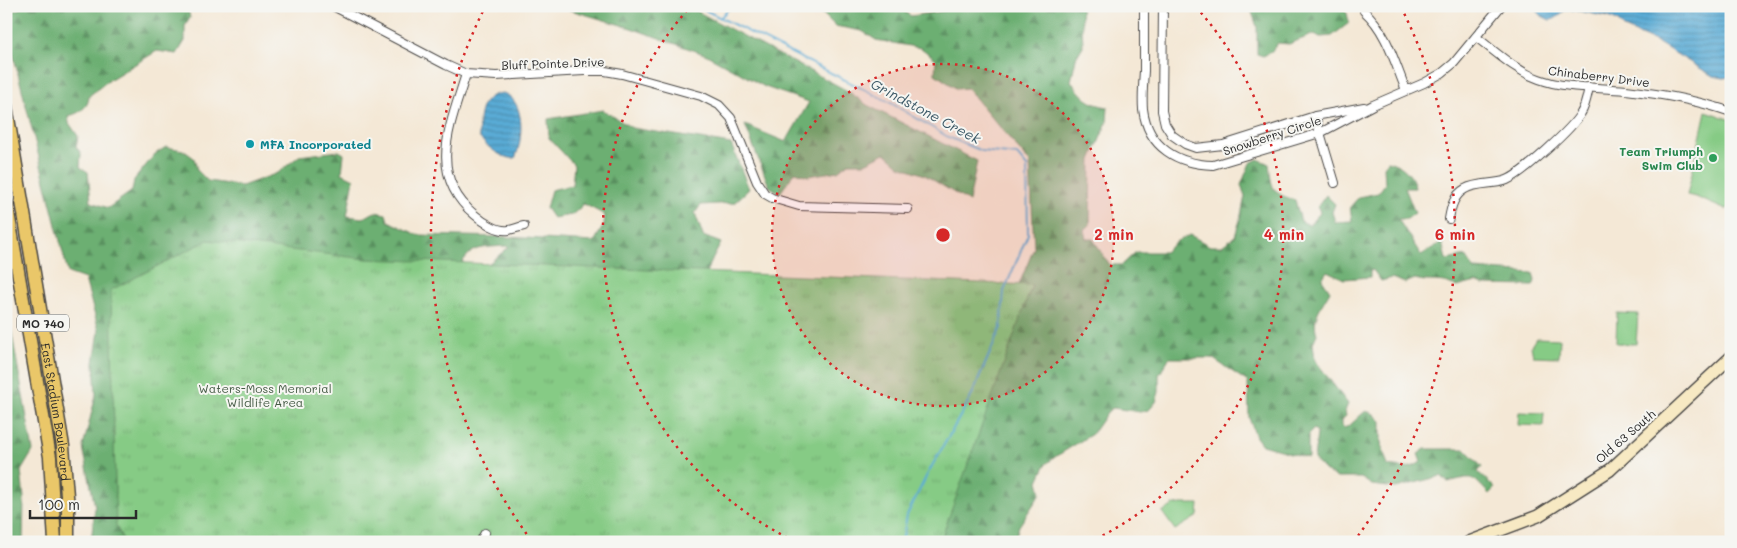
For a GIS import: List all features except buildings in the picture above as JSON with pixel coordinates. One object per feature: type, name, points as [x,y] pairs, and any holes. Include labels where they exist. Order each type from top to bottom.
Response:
[{"type":"main road","name":"East Stadium Boulevard","points":[[6,106],[64,446],[68,542]]},
{"type":"main road","name":"East Stadium Boulevard","points":[[6,201],[50,457],[55,542]]},
{"type":"main road","name":"Old 63 South","points":[[1469,542],[1538,516],[1610,470],[1731,357]]},
{"type":"street","name":"Bluff Pointe Drive","points":[[333,6],[466,74],[496,76],[584,71],[605,72],[622,74],[701,96],[719,105],[730,118],[757,182],[765,194],[772,198],[799,206],[908,209]]},
{"type":"street","name":"Snowberry Circle","points":[[1144,6],[1143,111],[1155,140],[1172,156],[1192,164],[1213,165],[1320,133],[1373,105]]},
{"type":"street","name":"Snowberry Circle","points":[[1163,6],[1162,111],[1165,124],[1172,135],[1185,144],[1196,148],[1223,146],[1315,116],[1373,105]]},
{"type":"street","points":[[1373,105],[1424,84],[1442,73],[1454,63],[1501,6]]},
{"type":"street","points":[[1364,11],[1373,19],[1384,35],[1406,90]]},
{"type":"street","name":"Chinaberry Drive","points":[[1476,37],[1521,71],[1540,80],[1557,84],[1626,90],[1673,97],[1715,106],[1731,112]]},
{"type":"street","points":[[466,74],[446,140],[447,171],[463,203],[486,223],[507,231],[524,226]]},
{"type":"street","points":[[1449,219],[1454,200],[1464,189],[1501,182],[1518,174],[1567,130],[1581,114],[1589,87]]},
{"type":"street","points":[[1315,116],[1335,184]]},
{"type":"street","points":[[480,542],[485,533]]},
{"type":"green space","points":[[27,6],[182,6],[188,9],[190,18],[185,26],[185,41],[177,54],[157,51],[109,80],[89,96],[87,104],[82,110],[68,116],[69,123],[78,136],[76,147],[81,153],[80,167],[88,172],[91,202],[108,208],[132,191],[134,180],[155,154],[166,147],[183,150],[194,158],[197,170],[208,181],[242,186],[278,173],[299,156],[339,151],[344,154],[342,173],[354,179],[347,216],[363,218],[375,212],[386,214],[388,221],[418,235],[507,237],[594,242],[604,225],[605,215],[584,204],[572,215],[553,218],[546,208],[551,190],[572,185],[574,165],[549,138],[548,119],[603,110],[632,128],[731,144],[749,189],[734,203],[701,205],[695,213],[703,236],[721,243],[699,285],[482,269],[509,247],[481,248],[469,254],[455,276],[418,542],[91,542],[95,507],[83,447],[96,395],[94,363],[99,331],[85,279],[68,273],[6,26],[6,13]]},
{"type":"green space","points":[[557,6],[687,6],[848,91],[867,105],[977,161],[969,202],[925,175],[900,166],[885,153],[865,163],[848,163],[838,171],[808,176],[795,172],[780,193],[769,186],[745,125],[786,142],[809,102],[765,87],[707,55],[631,28]]},
{"type":"green space","points":[[810,6],[895,6],[911,16],[944,11],[945,6],[1081,6],[1083,46],[1076,58],[1071,81],[1086,99],[1095,104],[1108,107],[1107,122],[1091,160],[1090,225],[1084,229],[1086,239],[1093,239],[1110,265],[1122,265],[1136,252],[1165,252],[1177,241],[1190,235],[1210,246],[1222,246],[1235,236],[1245,196],[1241,185],[1250,163],[1258,159],[1269,164],[1274,188],[1281,195],[1295,200],[1301,221],[1309,225],[1320,213],[1318,206],[1326,195],[1335,204],[1332,212],[1335,222],[1352,221],[1350,207],[1359,197],[1378,193],[1385,184],[1384,166],[1388,161],[1398,165],[1409,174],[1414,183],[1415,188],[1405,188],[1415,213],[1407,219],[1398,219],[1421,255],[1442,242],[1446,260],[1466,256],[1474,269],[1533,273],[1535,281],[1533,286],[1483,285],[1476,282],[1457,287],[1440,281],[1415,279],[1405,283],[1392,278],[1381,281],[1373,270],[1370,271],[1370,277],[1344,279],[1327,271],[1322,279],[1330,291],[1316,317],[1317,334],[1313,343],[1315,360],[1348,404],[1345,411],[1346,416],[1342,420],[1344,428],[1366,411],[1374,414],[1381,421],[1381,443],[1388,466],[1405,468],[1417,465],[1421,462],[1418,454],[1425,449],[1465,449],[1482,467],[1478,472],[1495,488],[1489,494],[1471,478],[1448,482],[1441,476],[1396,488],[1372,485],[1361,478],[1337,478],[1324,470],[1314,459],[1317,433],[1314,429],[1308,435],[1308,458],[1262,445],[1256,437],[1249,418],[1248,382],[1212,358],[1169,358],[1159,375],[1159,392],[1156,402],[1149,410],[1140,412],[1113,408],[1108,411],[1092,434],[1046,464],[1038,481],[1041,493],[1019,526],[1014,542],[914,542],[1034,248],[1030,163],[967,88],[957,89],[935,74],[936,59],[921,48],[876,40],[862,31],[835,26],[823,14]]},
{"type":"green space","points":[[1250,6],[1339,6],[1347,13],[1349,23],[1332,36],[1321,37],[1312,35],[1289,44],[1278,43],[1270,53],[1263,56],[1257,54],[1257,27]]},
{"type":"green space","name":"Team Triumph Swim Club","points":[[1706,111],[1731,120],[1731,206],[1726,210],[1687,195]]},
{"type":"green space","name":"Waters-Moss Memorial Wildlife Area","points":[[208,240],[366,259],[1032,285],[940,542],[124,542],[116,525],[111,290]]},
{"type":"green space","points":[[1617,313],[1638,314],[1636,344],[1616,343]]},
{"type":"green space","points":[[6,321],[11,329],[33,451],[21,471],[24,498],[23,542],[6,542]]},
{"type":"green space","points":[[1536,338],[1560,339],[1559,357],[1533,356],[1531,346]]},
{"type":"green space","points":[[1519,412],[1544,413],[1543,426],[1518,425]]},
{"type":"green space","points":[[1199,504],[1198,516],[1175,530],[1162,512],[1174,505]]},
{"type":"water","points":[[1533,6],[1727,6],[1731,9],[1731,77],[1713,76],[1655,41],[1624,28],[1617,21],[1609,17],[1568,9],[1550,20],[1542,16]]},
{"type":"water","points":[[503,93],[516,104],[521,122],[520,142],[515,158],[500,155],[479,137],[479,122],[482,108],[489,98]]},
{"type":"waterway","name":"Grindstone Creek","points":[[697,6],[891,103],[948,137],[982,151],[1017,155],[1027,167],[1028,234],[1004,291],[1001,327],[971,397],[928,473],[907,515],[902,542]]},
{"type":"waterway","points":[[721,17],[731,6]]},
{"type":"place","name":"MFA Incorporated","points":[[250,144]]},
{"type":"place","name":"Team Triumph Swim Club","points":[[1713,158]]}]
